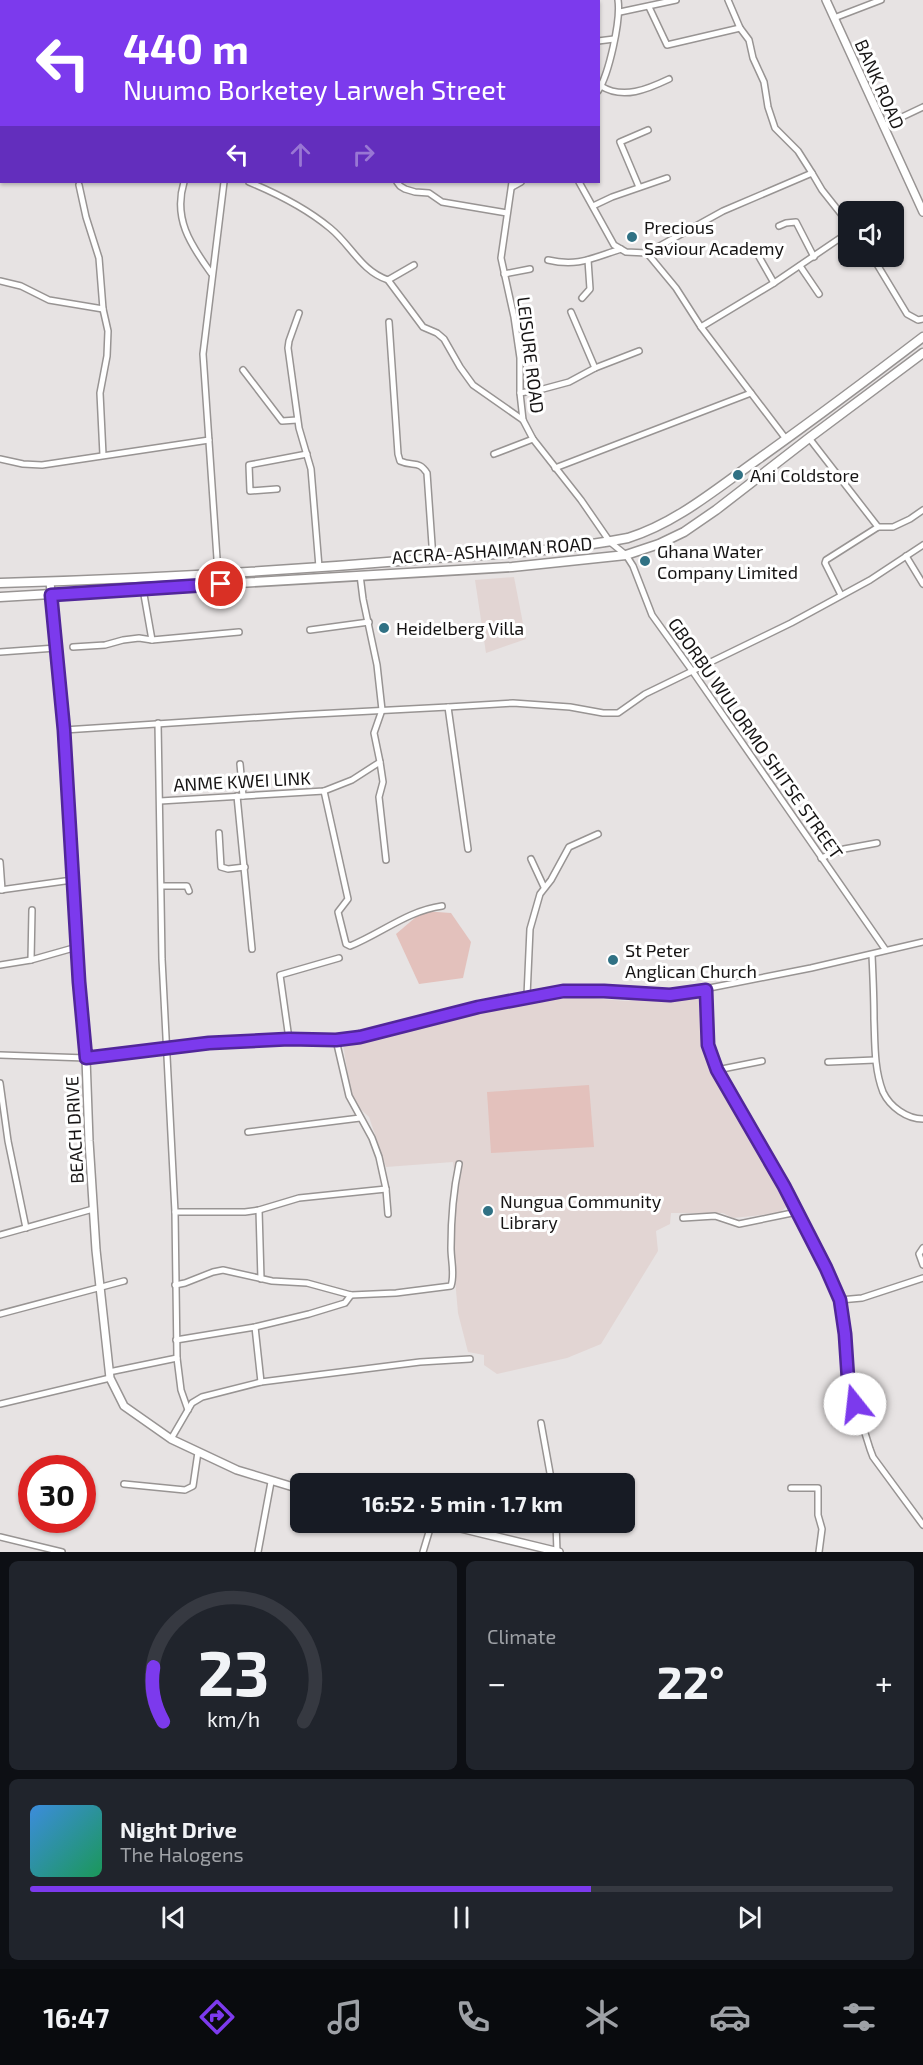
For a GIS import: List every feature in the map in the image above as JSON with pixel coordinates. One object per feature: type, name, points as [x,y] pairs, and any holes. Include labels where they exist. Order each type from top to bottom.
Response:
[{"type":"main road","name":"ACCRA-ASHAIMAN ROAD","points":[[0,583],[218,573],[510,554],[610,542],[646,533],[686,511],[855,390],[923,337]]},
{"type":"main road","name":"ACCRA-ASHAIMAN ROAD","points":[[0,597],[512,567],[626,555],[659,544],[684,532],[923,353]]},
{"type":"street","points":[[618,0],[620,12],[600,89],[610,92],[641,91],[669,79]]},
{"type":"street","points":[[620,12],[676,0]]},
{"type":"street","points":[[728,0],[740,28],[749,40],[753,58],[764,82],[775,128],[798,151],[822,190],[838,210]]},
{"type":"street","name":"BANK ROAD","points":[[826,0],[923,212]]},
{"type":"street","points":[[834,18],[880,0]]},
{"type":"street","points":[[650,7],[667,45],[740,28]]},
{"type":"street","points":[[600,41],[614,39]]},
{"type":"street","points":[[883,126],[923,107]]},
{"type":"street","points":[[639,187],[620,142],[648,130]]},
{"type":"street","points":[[580,183],[614,245],[626,252],[647,253],[723,211],[812,173]]},
{"type":"street","points":[[593,206],[667,178]]},
{"type":"street","points":[[184,183],[180,205],[181,222],[200,258],[212,273]]},
{"type":"street","points":[[218,573],[203,354],[224,183]]},
{"type":"street","points":[[251,183],[302,208],[332,229],[376,276],[388,280],[423,327],[444,339],[473,385],[524,420]]},
{"type":"street","points":[[398,183],[405,189],[429,193],[442,202],[507,213]]},
{"type":"street","name":"LEISURE ROAD","points":[[512,184],[501,258],[519,348],[520,393],[524,420],[533,440],[581,500],[610,542]]},
{"type":"street","points":[[80,185],[86,217],[99,258],[103,309],[108,331],[107,356],[100,393],[103,455]]},
{"type":"street","points":[[779,226],[796,222],[814,256]]},
{"type":"street","points":[[701,327],[774,283],[838,240]]},
{"type":"street","points":[[754,248],[774,283]]},
{"type":"street","points":[[548,260],[575,263],[621,249]]},
{"type":"street","points":[[647,253],[676,288],[701,327],[786,439]]},
{"type":"street","points":[[582,298],[590,289],[588,260]]},
{"type":"street","points":[[388,280],[414,265]]},
{"type":"street","points":[[800,266],[819,294]]},
{"type":"street","points":[[879,267],[907,314],[918,320],[923,319]]},
{"type":"street","points":[[504,274],[530,268]]},
{"type":"street","points":[[0,281],[21,285],[49,300],[103,309]]},
{"type":"street","points":[[299,312],[288,348],[297,420],[311,469],[319,567]]},
{"type":"street","points":[[571,312],[595,368]]},
{"type":"street","points":[[388,322],[398,454],[400,461],[423,466],[427,473],[433,559]]},
{"type":"street","points":[[520,393],[569,382],[595,368],[639,351]]},
{"type":"street","points":[[243,370],[282,421],[297,420]]},
{"type":"street","points":[[555,468],[751,393]]},
{"type":"street","points":[[809,438],[878,527]]},
{"type":"street","points":[[0,459],[42,465],[209,440]]},
{"type":"street","points":[[494,454],[533,440]]},
{"type":"street","points":[[277,489],[250,491],[249,465],[307,454]]},
{"type":"street","points":[[842,596],[827,571],[826,560],[878,527],[893,527],[923,510]]},
{"type":"street","name":"GBORBU WULORMO SHITSE STREET","points":[[610,542],[626,555],[633,566],[652,615],[885,949]]},
{"type":"street","points":[[64,730],[513,703],[618,713],[645,694],[842,596],[923,545]]},
{"type":"street","points":[[906,556],[923,584]]},
{"type":"street","points":[[360,575],[377,665],[382,711],[374,734],[383,782],[379,797],[386,860]]},
{"type":"street","name":"BEACH DRIVE","points":[[50,582],[64,730],[76,947],[86,1058],[93,1209],[110,1375],[124,1406],[171,1439],[237,1470],[290,1487]]},
{"type":"street","points":[[143,589],[152,640]]},
{"type":"street","points":[[310,630],[369,622]]},
{"type":"street","points":[[74,647],[105,645],[139,638],[152,640],[239,632]]},
{"type":"street","points":[[0,652],[56,648]]},
{"type":"street","points":[[448,707],[468,849]]},
{"type":"street","points":[[158,723],[162,959],[175,1212],[176,1340],[181,1390],[188,1410]]},
{"type":"street","name":"ANME KWEI LINK","points":[[160,801],[324,791],[352,780],[380,762]]},
{"type":"street","points":[[240,764],[240,796],[252,949]]},
{"type":"street","points":[[324,791],[348,899],[338,912],[346,944],[350,946],[364,940],[406,916],[442,906]]},
{"type":"street","points":[[219,833],[221,867],[228,869],[245,867]]},
{"type":"street","points":[[527,996],[530,929],[540,894],[551,880],[569,847],[598,834]]},
{"type":"street","points":[[821,858],[844,849],[877,843]]},
{"type":"street","points":[[531,859],[544,887]]},
{"type":"street","points":[[0,862],[1,890],[72,880]]},
{"type":"street","points":[[162,886],[182,885],[187,886],[189,891]]},
{"type":"street","points":[[31,960],[32,910]]},
{"type":"street","points":[[0,1055],[86,1058],[209,1043],[289,1039],[336,1040],[360,1037],[527,996],[583,990],[670,995],[706,990],[922,942]]},
{"type":"street","points":[[0,965],[31,960],[76,947]]},
{"type":"street","points":[[872,954],[875,1060],[883,1092],[903,1114],[923,1119]]},
{"type":"street","points":[[289,1039],[280,975],[339,958]]},
{"type":"street","points":[[706,990],[708,1045],[717,1070],[797,1212],[840,1300],[848,1379],[873,1457],[922,1523]]},
{"type":"street","points":[[336,1040],[349,1096],[372,1138],[379,1157],[386,1189],[388,1214]]},
{"type":"street","points":[[828,1062],[875,1060]]},
{"type":"street","points":[[717,1070],[762,1061]]},
{"type":"street","points":[[0,1083],[8,1141],[26,1228]]},
{"type":"street","points":[[248,1132],[360,1118]]},
{"type":"street","points":[[175,1285],[223,1270],[261,1279],[307,1283],[351,1295],[396,1293],[451,1286],[453,1280],[452,1203],[459,1164]]},
{"type":"street","points":[[175,1212],[232,1213],[259,1210],[298,1198],[386,1189]]},
{"type":"street","points":[[0,1236],[93,1209]]},
{"type":"street","points":[[259,1210],[261,1279]]},
{"type":"street","points":[[683,1218],[715,1216],[739,1224],[797,1212]]},
{"type":"street","points":[[923,1248],[919,1254],[923,1265]]},
{"type":"street","points":[[840,1300],[862,1298],[923,1278]]},
{"type":"street","points":[[0,1314],[124,1281]]},
{"type":"street","points":[[176,1340],[255,1327],[345,1303],[351,1295]]},
{"type":"street","points":[[255,1327],[261,1382]]},
{"type":"street","points":[[0,1404],[177,1358]]},
{"type":"street","points":[[171,1439],[197,1399],[261,1382],[420,1362],[470,1359]]},
{"type":"street","points":[[541,1423],[550,1473]]},
{"type":"street","points":[[124,1484],[190,1489],[193,1486],[198,1452]]},
{"type":"street","points":[[258,1552],[271,1482]]},
{"type":"street","points":[[791,1488],[818,1488],[818,1515],[822,1529],[819,1552]]},
{"type":"street","points":[[423,1552],[430,1533]]},
{"type":"street","points":[[479,1533],[558,1552],[557,1533]]},
{"type":"street","points":[[0,1537],[62,1552]]},
{"type":"shaded area","points":[[514,577],[526,639],[486,653],[475,580]]},
{"type":"shaded area","points":[[423,911],[451,913],[471,942],[463,978],[419,984],[396,934]]},
{"type":"shaded area","points":[[567,996],[625,1001],[701,996],[702,1039],[712,1069],[788,1205],[780,1213],[733,1218],[723,1213],[671,1213],[670,1224],[656,1231],[658,1251],[601,1344],[567,1358],[497,1374],[484,1365],[484,1355],[468,1352],[458,1313],[452,1245],[455,1179],[453,1162],[386,1167],[369,1117],[352,1101],[343,1044],[440,1024],[519,1001]]},
{"type":"shaded area","points":[[589,1085],[594,1147],[491,1153],[487,1092]]},
{"type":"place","name":"Precious Saviour Academy","points":[[632,237]]},
{"type":"place","name":"Ani Coldstore","points":[[738,475]]},
{"type":"place","name":"Ghana Water Company Limited","points":[[645,561]]},
{"type":"place","name":"Heidelberg Villa","points":[[384,628]]},
{"type":"place","name":"St Peter Anglican Church","points":[[613,960]]},
{"type":"place","name":"Nungua Community Library","points":[[488,1211]]},
{"type":"route","points":[[221,584],[51,595],[64,730],[72,880],[86,1058],[209,1043],[289,1039],[336,1040],[360,1037],[478,1007],[563,991],[670,995],[706,990],[710,1054],[784,1186],[840,1300],[848,1379],[855,1404]]}]
